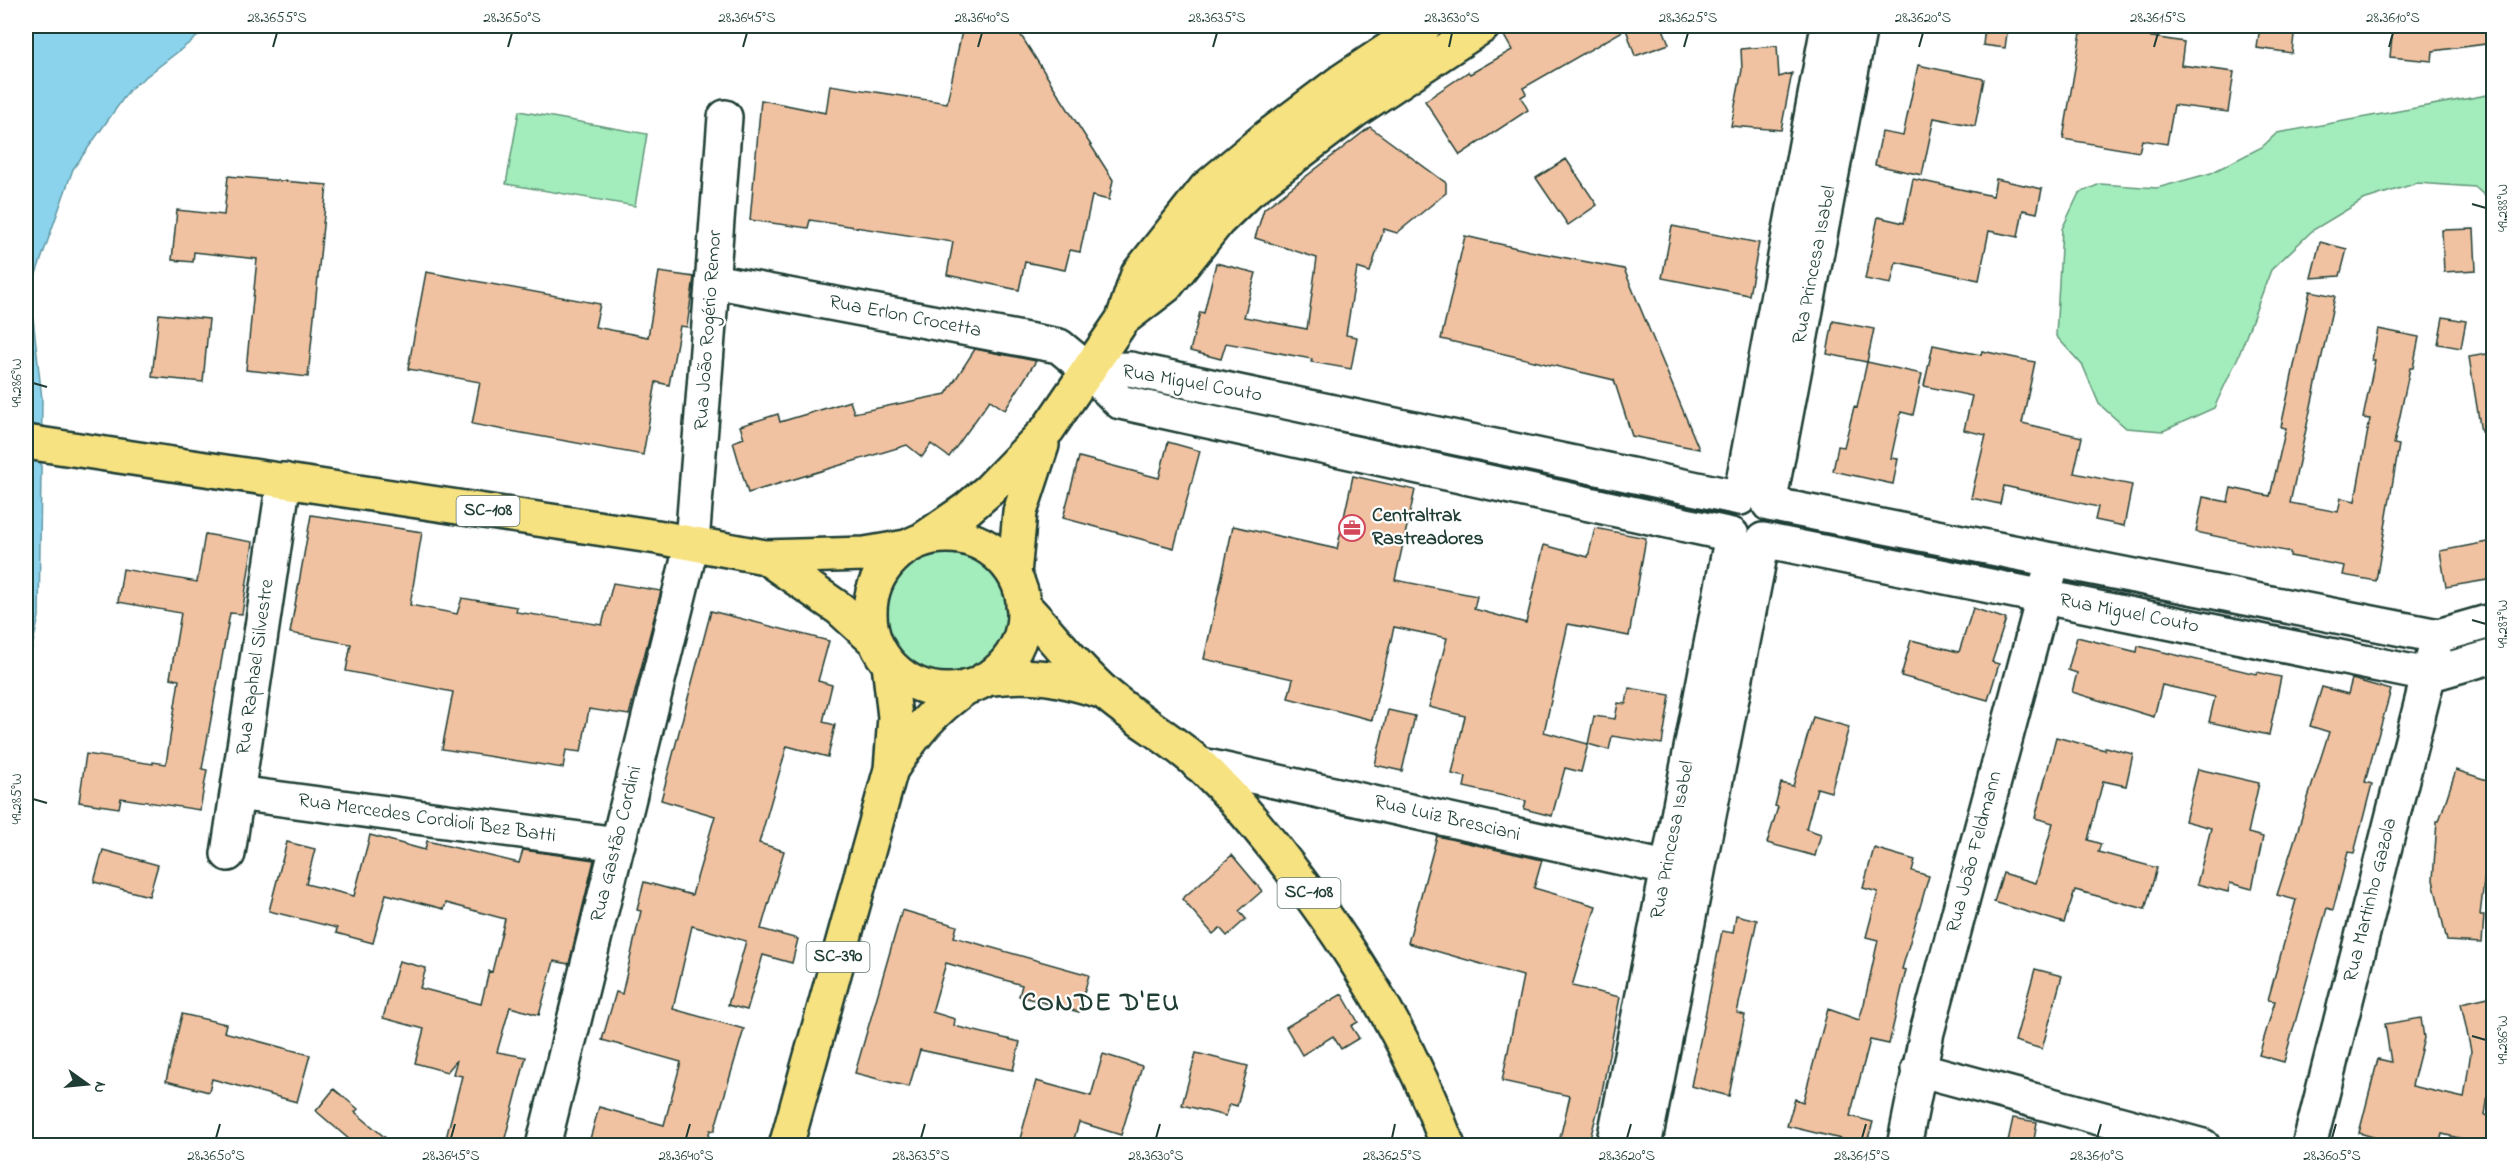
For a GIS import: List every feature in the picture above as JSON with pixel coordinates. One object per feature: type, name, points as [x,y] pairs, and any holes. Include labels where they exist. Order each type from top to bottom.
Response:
[{"type":"main road","points":[[1276,150],[1343,80],[1424,26]]},
{"type":"main road","points":[[1048,429],[1030,476],[1020,512],[1014,574],[1023,605],[1022,627],[1016,648],[1003,666],[976,683],[945,690],[924,687],[905,678],[882,652],[870,615],[874,588],[886,565],[967,509],[989,490],[1048,429],[1123,319],[1138,274],[1193,203],[1222,172],[1276,150],[1370,100],[1446,35],[1484,26]]},
{"type":"main road","name":"SC-108","points":[[41,444],[692,543],[765,557],[865,554],[915,543]]},
{"type":"main road","points":[[915,543],[950,535],[975,541],[997,554],[1014,574]]},
{"type":"main road","name":"SC-108","points":[[765,557],[840,609],[882,652]]},
{"type":"main road","name":"SC-108","points":[[1023,605],[1104,692],[1198,764],[1244,811],[1279,853],[1347,945],[1375,988],[1410,1054],[1448,1146]]},
{"type":"main road","name":"SC-390","points":[[786,1146],[891,769],[895,717],[882,652]]},
{"type":"main road","name":"SC-108","points":[[976,683],[1016,675],[1040,675],[1104,692]]},
{"type":"main road","name":"SC-390","points":[[891,769],[927,720],[943,704],[976,683]]},
{"type":"street","name":"Rua Princesa Isabel","points":[[1754,501],[1797,273],[1828,26]]},
{"type":"street","name":"Rua Princesa Isabel","points":[[1797,273],[1860,26]]},
{"type":"street","name":"Rua João Rogério Remor","points":[[692,543],[725,117]]},
{"type":"street","name":"Rua Erlon Crocetta","points":[[713,281],[1059,346],[1088,370]]},
{"type":"street","name":"Rua Miguel Couto","points":[[1088,370],[1130,369],[1754,501],[2299,608],[2433,655],[2493,620]]},
{"type":"street","name":"Rua Miguel Couto","points":[[1088,370],[1120,402],[1747,537],[2288,646],[2433,655],[2493,656]]},
{"type":"street","points":[[1461,476],[1472,441]]},
{"type":"street","points":[[1603,507],[1610,470]]},
{"type":"street","name":"Rua Raphael Silvestre","points":[[228,854],[284,480]]},
{"type":"street","points":[[1754,501],[1774,519],[1769,534],[1747,537],[1726,521],[1727,514],[1729,508],[1754,501]]},
{"type":"street","name":"Rua Princesa Isabel","points":[[1644,1146],[1683,871],[1747,537]]},
{"type":"street","name":"Rua Gastão Cordini","points":[[543,1146],[692,543]]},
{"type":"street","name":"Rua João Feldmann","points":[[1904,1146],[1918,1069],[2053,560]]},
{"type":"street","points":[[2288,646],[2299,608]]},
{"type":"street","name":"Rua Martinho Gazola","points":[[2309,1146],[2433,655]]},
{"type":"street","name":"Rua Luiz Bresciani","points":[[1198,764],[1683,871]]},
{"type":"street","name":"Rua Mercedes Cordioli Bez Batti","points":[[237,793],[618,844]]},
{"type":"street","name":"Rua Princesa Isabel","points":[[1613,1146],[1683,871]]},
{"type":"street","points":[[1918,1069],[2203,1146]]},
{"type":"green space","points":[[2493,94],[2493,203],[2475,187],[2417,183],[2363,200],[2313,230],[2271,270],[2239,355],[2214,408],[2163,431],[2126,428],[2099,404],[2083,366],[2056,336],[2062,229],[2079,193],[2100,184],[2157,188],[2211,173],[2262,147],[2277,133]]},
{"type":"green space","points":[[519,111],[647,134],[635,206],[506,184]]},
{"type":"green space","points":[[946,547],[959,548],[982,557],[1000,575],[1009,598],[1009,624],[1000,647],[982,665],[959,674],[946,675],[933,674],[910,665],[892,647],[883,624],[882,611],[883,598],[892,575],[910,557],[933,548]]},
{"type":"water","points":[[26,26],[211,26],[130,89],[73,169],[30,291],[42,399],[39,617],[26,673]]},
{"type":"building","points":[[963,26],[1015,26],[1113,180],[1109,200],[1092,196],[1080,252],[1070,250],[1065,270],[1025,262],[1019,290],[947,275],[953,242],[810,220],[808,228],[750,220],[761,100],[826,113],[830,85],[947,103]]},
{"type":"building","points":[[1519,26],[1662,26],[1669,44],[1635,56],[1626,29],[1523,88],[1526,94],[1521,97],[1528,110],[1460,155],[1425,101],[1468,72],[1470,74],[1512,50],[1503,34]]},
{"type":"building","points":[[1985,26],[2008,26],[2005,48],[1983,45]]},
{"type":"building","points":[[2082,26],[2184,42],[2181,65],[2234,72],[2228,112],[2174,105],[2167,144],[2142,140],[2139,152],[2063,139]]},
{"type":"building","points":[[2260,26],[2295,26],[2292,53],[2257,48]]},
{"type":"building","points":[[2393,26],[2493,26],[2493,43],[2433,51],[2432,61],[2390,57]]},
{"type":"building","points":[[1777,46],[1779,77],[1792,73],[1781,130],[1731,126],[1742,70],[1741,49]]},
{"type":"building","points":[[1918,65],[1984,79],[1975,126],[1934,118],[1922,175],[1875,165],[1882,132],[1903,136]]},
{"type":"building","points":[[1370,127],[1446,183],[1446,193],[1397,233],[1384,229],[1370,272],[1357,268],[1346,335],[1357,337],[1351,369],[1311,362],[1312,359],[1226,343],[1221,359],[1190,351],[1200,312],[1204,313],[1216,263],[1256,273],[1244,317],[1307,329],[1317,258],[1255,238],[1264,209]]},
{"type":"building","points":[[1566,159],[1597,205],[1568,225],[1536,178]]},
{"type":"building","points":[[228,176],[327,185],[308,377],[246,370],[257,259],[194,252],[193,262],[172,260],[177,210],[224,215]]},
{"type":"building","points":[[1913,179],[1993,196],[1996,179],[2042,189],[2037,213],[2023,210],[2018,237],[1989,231],[1979,280],[1896,262],[1891,284],[1865,279],[1878,217],[1904,223]]},
{"type":"building","points":[[1672,226],[1759,243],[1749,295],[1662,278]]},
{"type":"building","points":[[2474,229],[2476,270],[2444,272],[2442,230]]},
{"type":"building","points":[[1465,236],[1624,269],[1699,449],[1632,436],[1614,380],[1441,339]]},
{"type":"building","points":[[2320,242],[2347,249],[2340,276],[2311,278]]},
{"type":"building","points":[[426,272],[600,304],[595,327],[648,337],[659,272],[694,277],[687,327],[680,326],[669,385],[656,382],[643,455],[472,424],[480,382],[408,369]]},
{"type":"building","points":[[2310,291],[2335,296],[2290,503],[2338,512],[2341,498],[2355,501],[2370,419],[2363,418],[2375,360],[2372,360],[2378,329],[2419,337],[2394,444],[2399,445],[2376,581],[2343,575],[2345,566],[2290,556],[2290,552],[2196,532],[2203,497],[2228,502],[2231,488],[2270,496],[2286,428],[2281,427]]},
{"type":"building","points":[[159,314],[209,319],[203,382],[152,377]]},
{"type":"building","points":[[2443,317],[2466,321],[2461,348],[2438,344]]},
{"type":"building","points":[[1833,321],[1874,329],[1867,362],[1827,354]]},
{"type":"building","points":[[1933,345],[1981,355],[1982,351],[2035,362],[2022,423],[2082,437],[2074,473],[2132,485],[2124,526],[2095,520],[2098,507],[2004,486],[2000,504],[1971,498],[1986,435],[1964,430],[1972,396],[1924,386]]},
{"type":"building","points":[[975,349],[1036,361],[1005,410],[990,400],[949,457],[931,444],[922,457],[907,445],[748,493],[733,442],[744,438],[740,426],[778,414],[780,422],[850,401],[854,413],[946,394]]},
{"type":"building","points":[[2493,353],[2493,431],[2481,432],[2469,357]]},
{"type":"building","points":[[1867,362],[1922,374],[1913,415],[1901,412],[1891,458],[1898,459],[1893,484],[1833,471],[1838,446],[1844,447],[1854,407],[1857,408]]},
{"type":"building","points":[[1168,442],[1200,451],[1174,548],[1063,518],[1079,457],[1159,478]]},
{"type":"building","points":[[1353,476],[1415,490],[1395,580],[1477,596],[1474,609],[1526,623],[1544,545],[1588,557],[1595,528],[1646,538],[1629,636],[1568,624],[1544,732],[1588,744],[1581,772],[1565,768],[1552,816],[1524,809],[1526,801],[1464,787],[1466,777],[1452,774],[1465,716],[1429,707],[1447,638],[1394,627],[1372,720],[1288,698],[1293,679],[1204,659],[1233,526],[1337,549]]},
{"type":"building","points":[[311,515],[422,532],[410,605],[457,614],[462,598],[517,607],[516,612],[602,625],[613,583],[661,591],[629,715],[589,709],[581,752],[566,750],[563,768],[442,749],[453,692],[346,671],[351,644],[290,633]]},
{"type":"building","points":[[205,534],[253,542],[242,614],[230,613],[202,769],[207,770],[200,810],[121,798],[119,808],[79,802],[86,754],[166,764],[179,680],[170,678],[181,613],[118,602],[123,569],[197,582]]},
{"type":"building","points":[[2493,541],[2493,579],[2446,587],[2440,551]]},
{"type":"building","points":[[1973,608],[2006,619],[1992,662],[1999,664],[1988,700],[1901,676],[1911,640],[1959,652]]},
{"type":"building","points":[[711,611],[829,641],[818,681],[832,685],[823,722],[835,725],[828,757],[787,746],[759,843],[784,851],[761,929],[798,939],[792,963],[763,955],[747,1010],[728,1005],[746,941],[692,926],[673,1009],[744,1029],[714,1131],[710,1130],[708,1138],[713,1139],[712,1146],[588,1146],[599,1107],[664,1125],[681,1062],[602,1040],[616,992],[622,994],[641,911],[637,910],[644,882],[692,895],[715,816],[661,800]]},
{"type":"building","points":[[2077,637],[2137,652],[2138,646],[2256,674],[2257,672],[2281,677],[2269,735],[2209,722],[2215,697],[2162,685],[2154,717],[2072,692],[2077,673],[2068,670]]},
{"type":"building","points":[[2352,679],[2391,690],[2365,782],[2372,784],[2354,853],[2348,852],[2333,910],[2327,908],[2284,1062],[2259,1055],[2275,1001],[2268,1000],[2296,900],[2277,895],[2329,732],[2310,726],[2322,687],[2348,694]]},
{"type":"building","points":[[1629,688],[1670,695],[1662,744],[1612,736],[1609,750],[1588,744],[1594,716],[1615,719],[1618,703],[1626,704]]},
{"type":"building","points":[[1388,710],[1415,716],[1402,771],[1375,765]]},
{"type":"building","points":[[1813,717],[1849,727],[1831,792],[1817,788],[1806,829],[1821,834],[1815,856],[1767,843],[1778,807],[1775,806],[1781,783],[1793,786]]},
{"type":"building","points":[[2056,737],[2105,750],[2105,747],[2133,754],[2126,786],[2103,781],[2088,840],[2101,844],[2098,852],[2157,868],[2145,909],[2075,890],[2064,923],[1994,902],[2003,873],[2036,883],[2053,823],[2035,818]]},
{"type":"building","points":[[2198,769],[2259,783],[2248,833],[2263,837],[2252,889],[2230,883],[2228,892],[2197,884],[2211,828],[2185,821]]},
{"type":"building","points":[[2456,770],[2493,782],[2493,857],[2487,856],[2480,915],[2484,915],[2482,943],[2447,941],[2433,880],[2437,821],[2439,821]]},
{"type":"building","points":[[370,835],[425,850],[427,841],[519,863],[523,850],[594,860],[569,964],[554,961],[539,1015],[510,1007],[497,1052],[526,1057],[503,1146],[444,1146],[462,1076],[453,1074],[457,1060],[447,1072],[415,1063],[424,1029],[383,1018],[399,961],[426,968],[420,988],[481,1004],[489,971],[492,972],[505,919],[446,903],[444,909],[386,894],[373,943],[336,933],[337,928],[269,911],[287,842],[315,849],[306,884],[354,896]]},
{"type":"building","points":[[1437,836],[1542,860],[1534,888],[1596,906],[1572,986],[1620,997],[1600,1102],[1588,1146],[1558,1146],[1570,1096],[1502,1081],[1523,976],[1408,943]]},
{"type":"building","points":[[1874,848],[1915,860],[1912,871],[1929,876],[1902,969],[1906,970],[1889,1044],[1870,1040],[1850,1116],[1873,1122],[1866,1145],[1787,1126],[1795,1099],[1803,1102],[1828,1009],[1859,1020],[1878,940],[1866,937],[1878,892],[1863,888]]},
{"type":"building","points":[[103,850],[158,865],[149,896],[94,882]]},
{"type":"building","points":[[1232,855],[1262,891],[1239,911],[1246,919],[1227,936],[1220,928],[1213,934],[1182,899]]},
{"type":"building","points":[[902,910],[957,926],[954,937],[1089,975],[1079,1012],[1019,996],[1022,985],[946,963],[932,1012],[955,1019],[954,1026],[1020,1042],[1013,1070],[920,1050],[909,1087],[855,1073]]},
{"type":"building","points":[[1736,915],[1757,920],[1737,1013],[1745,1015],[1729,1096],[1691,1086],[1722,931],[1733,933]]},
{"type":"building","points":[[2035,969],[2062,976],[2042,1049],[2015,1041]]},
{"type":"building","points":[[1342,994],[1358,1022],[1351,1026],[1359,1038],[1341,1049],[1333,1036],[1302,1055],[1286,1027]]},
{"type":"building","points":[[2493,996],[2493,1061],[2485,1115],[2493,1117],[2493,1120],[2488,1145],[2442,1134],[2439,1146],[2405,1146],[2359,1133],[2378,1059],[2391,1062],[2385,1024],[2421,1018],[2424,1038],[2412,1086],[2464,1098],[2471,1051],[2461,1003]]},
{"type":"building","points":[[182,1014],[226,1024],[224,1032],[310,1055],[297,1102],[212,1079],[209,1092],[166,1081]]},
{"type":"building","points":[[1196,1053],[1248,1066],[1237,1106],[1230,1104],[1226,1116],[1182,1105]]},
{"type":"building","points":[[1103,1054],[1142,1066],[1121,1135],[1079,1122],[1072,1146],[1018,1146],[1036,1081],[1091,1096]]},
{"type":"building","points":[[334,1089],[358,1109],[355,1112],[395,1146],[357,1146],[316,1111]]},
{"type":"building","points":[[2013,1118],[2037,1122],[2033,1146],[2007,1146]]},
{"type":"place","name":"Centraltrak Rastreadores","points":[[1352,528]]},
{"type":"district","name":"CONDE D'EU","points":[[1101,1004]]}]
